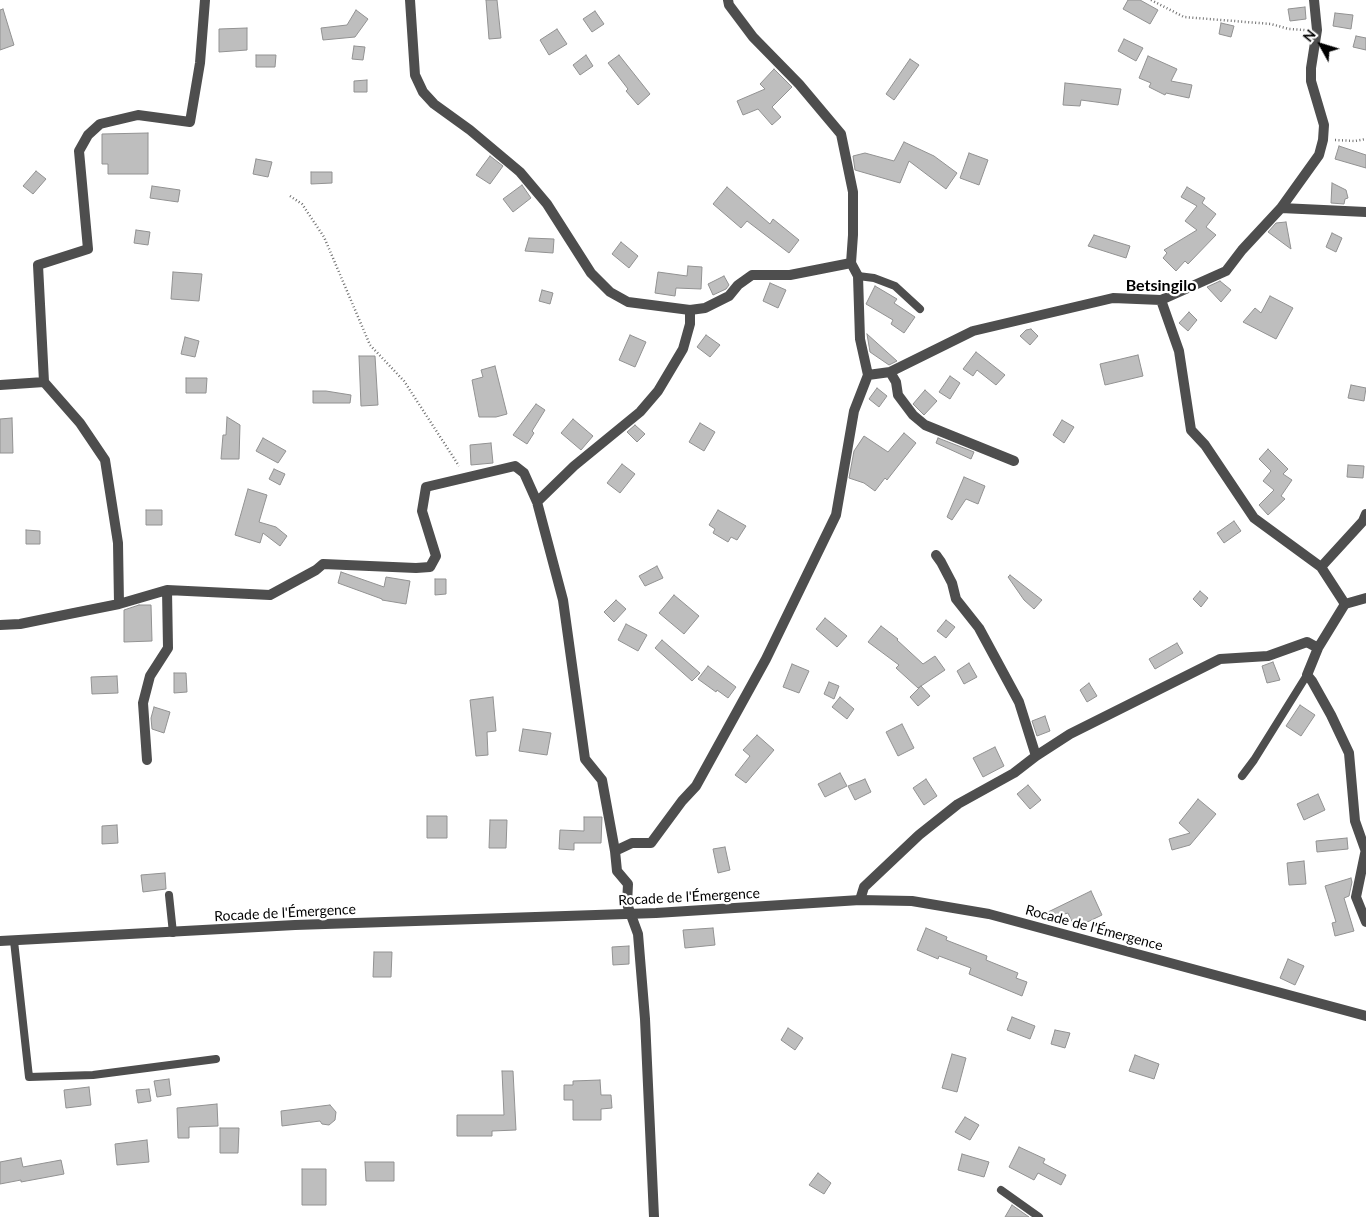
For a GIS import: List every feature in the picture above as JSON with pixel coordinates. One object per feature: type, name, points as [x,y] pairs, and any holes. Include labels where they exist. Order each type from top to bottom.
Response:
[{"type":"street","points":[[119,604],[118,543],[105,460],[80,423],[44,382],[38,265],[88,250],[79,151],[88,135],[100,124],[138,115],[190,122],[200,63],[205,0]]},
{"type":"street","points":[[410,0],[415,75],[423,92],[434,104],[470,130],[520,172],[547,204],[591,273],[610,292],[628,302],[690,310],[706,308],[729,296],[738,285],[752,275],[798,274],[850,263]]},
{"type":"street","points":[[615,851],[632,843],[651,843],[682,801],[696,786],[766,659],[836,515],[854,411],[868,375],[860,339],[858,276],[850,263],[853,235],[853,192],[841,134],[799,84],[753,37],[729,5],[728,0]]},
{"type":"street","points":[[868,375],[890,372],[973,331],[1113,298],[1161,300],[1226,271],[1242,250],[1281,208],[1319,155],[1324,125],[1311,81],[1311,68],[1317,30],[1314,0]]},
{"type":"street","points":[[1281,208],[1366,212]]},
{"type":"street","points":[[1161,300],[1179,351],[1191,430],[1205,445],[1254,518],[1321,567],[1345,604]]},
{"type":"street","points":[[537,502],[574,466],[640,412],[658,391],[683,349],[690,324],[690,310]]},
{"type":"street","points":[[890,372],[896,382],[898,395],[913,414],[925,425],[1014,461]]},
{"type":"street","points":[[0,385],[44,382]]},
{"type":"street","points":[[0,625],[20,624],[119,604],[167,590],[270,595],[316,570],[323,564],[430,567],[436,556],[422,511],[426,486],[515,466],[524,473],[537,502],[563,600],[585,759],[602,780],[617,871],[628,884],[626,904],[638,934],[645,1019],[654,1217]]},
{"type":"street","points":[[1321,567],[1363,522],[1366,514]]},
{"type":"street","points":[[936,555],[942,562],[952,583],[956,600],[979,628],[1020,702],[1036,756]]},
{"type":"street","points":[[147,760],[143,703],[150,676],[168,648],[167,590]]},
{"type":"street","points":[[1366,598],[1345,604],[1318,648],[1307,675],[1331,715],[1349,753],[1355,821],[1365,849],[1356,897],[1366,922]]},
{"type":"street","points":[[860,900],[864,887],[919,835],[958,804],[1014,773],[1070,734],[1220,659],[1268,656],[1307,642],[1318,648]]},
{"type":"street","name":"Rocade de l'Émergence","points":[[0,941],[295,925],[723,910],[860,900],[912,901],[988,914],[1334,1009],[1366,1016]]},
{"type":"lane","points":[[858,276],[874,278],[895,286],[920,309]]},
{"type":"lane","points":[[1242,776],[1307,675]]},
{"type":"lane","points":[[169,895],[173,933]]},
{"type":"lane","points":[[14,940],[28,1077],[93,1075],[216,1059]]},
{"type":"lane","points":[[1001,1190],[1039,1217]]},
{"type":"path","points":[[1151,0],[1184,17],[1271,24],[1289,29],[1317,30]]},
{"type":"path","points":[[1323,140],[1366,140]]},
{"type":"path","points":[[290,196],[302,204],[324,238],[370,345],[404,381],[467,478]]},
{"type":"building","points":[[486,0],[497,0],[501,38],[489,39]]},
{"type":"building","points":[[1128,0],[1140,0],[1158,10],[1150,24],[1123,9]]},
{"type":"building","points":[[1305,7],[1306,19],[1290,21],[1288,9]]},
{"type":"building","points":[[3,9],[14,45],[0,50],[0,10]]},
{"type":"building","points":[[356,10],[368,19],[355,37],[323,40],[321,28],[347,25]]},
{"type":"building","points":[[595,11],[604,24],[592,32],[583,19]]},
{"type":"building","points":[[1335,13],[1353,15],[1351,29],[1333,26]]},
{"type":"building","points":[[1221,23],[1234,26],[1231,37],[1219,34]]},
{"type":"building","points":[[247,28],[247,50],[219,52],[219,29]]},
{"type":"building","points":[[557,29],[567,44],[549,55],[540,40]]},
{"type":"building","points":[[1356,36],[1366,38],[1366,50],[1353,47]]},
{"type":"building","points":[[1124,39],[1143,48],[1136,61],[1118,51]]},
{"type":"building","points":[[354,46],[365,47],[363,60],[352,59]]},
{"type":"building","points":[[256,55],[276,55],[275,67],[256,67]]},
{"type":"building","points":[[586,55],[593,66],[580,75],[573,65]]},
{"type":"building","points":[[619,55],[650,94],[638,105],[626,91],[628,89],[608,63]]},
{"type":"building","points":[[1148,56],[1177,69],[1171,81],[1192,85],[1189,98],[1166,93],[1165,95],[1149,87],[1151,83],[1139,78]]},
{"type":"building","points":[[910,59],[919,65],[894,100],[886,94]]},
{"type":"building","points":[[774,69],[792,87],[772,107],[781,117],[772,125],[758,109],[743,115],[737,101],[765,89],[760,84]]},
{"type":"building","points":[[367,80],[367,92],[354,92],[354,81]]},
{"type":"building","points":[[1065,83],[1121,89],[1118,105],[1081,100],[1080,106],[1063,105]]},
{"type":"building","points":[[148,133],[148,174],[108,174],[108,164],[102,164],[102,134]]},
{"type":"building","points":[[904,142],[934,156],[957,173],[946,189],[909,161],[900,183],[855,170],[853,156],[865,153],[894,161]]},
{"type":"building","points":[[1339,146],[1366,155],[1366,168],[1335,159]]},
{"type":"building","points":[[969,153],[988,160],[979,185],[960,178]]},
{"type":"building","points":[[490,156],[503,166],[490,184],[476,175]]},
{"type":"building","points":[[256,159],[272,162],[268,177],[253,174]]},
{"type":"building","points":[[36,171],[46,179],[33,194],[23,186]]},
{"type":"building","points":[[311,172],[332,172],[332,183],[311,184]]},
{"type":"building","points":[[1332,183],[1346,190],[1348,198],[1345,199],[1344,204],[1331,203]]},
{"type":"building","points":[[522,185],[531,198],[513,212],[503,199]]},
{"type":"building","points":[[152,186],[180,190],[178,202],[150,198]]},
{"type":"building","points":[[727,187],[770,224],[773,219],[799,240],[789,253],[747,221],[741,228],[713,204]]},
{"type":"building","points":[[1187,187],[1205,198],[1202,203],[1216,214],[1206,227],[1216,235],[1188,264],[1185,261],[1176,271],[1163,258],[1167,253],[1164,250],[1197,230],[1185,221],[1197,206],[1181,197]]},
{"type":"building","points":[[1286,222],[1291,249],[1268,232],[1276,223]]},
{"type":"building","points":[[136,230],[150,232],[148,245],[134,243]]},
{"type":"building","points":[[1332,233],[1342,238],[1336,252],[1326,247]]},
{"type":"building","points":[[1094,235],[1130,246],[1126,258],[1088,246]]},
{"type":"building","points":[[529,238],[554,239],[553,253],[525,251]]},
{"type":"building","points":[[621,242],[638,256],[629,268],[612,254]]},
{"type":"building","points":[[688,266],[702,267],[701,289],[676,288],[675,296],[655,293],[658,272],[687,276]]},
{"type":"building","points":[[173,272],[202,274],[199,301],[171,299]]},
{"type":"building","points":[[724,276],[729,285],[726,289],[713,295],[708,284]]},
{"type":"building","points":[[1220,281],[1231,290],[1221,302],[1207,287]]},
{"type":"building","points":[[770,283],[786,290],[778,308],[763,301]]},
{"type":"building","points":[[875,286],[897,299],[894,303],[915,317],[904,333],[891,324],[893,320],[866,304]]},
{"type":"building","points":[[542,290],[553,293],[550,304],[539,301]]},
{"type":"building","points":[[1270,296],[1293,308],[1276,339],[1243,322],[1255,308],[1261,313]]},
{"type":"building","points":[[1189,312],[1197,320],[1188,331],[1179,323]]},
{"type":"building","points":[[1031,329],[1038,336],[1030,345],[1020,336],[1026,330]]},
{"type":"building","points":[[867,334],[897,361],[889,365],[870,352]]},
{"type":"building","points":[[630,335],[646,342],[635,367],[619,360]]},
{"type":"building","points":[[706,335],[720,345],[710,357],[697,347]]},
{"type":"building","points":[[185,337],[199,341],[195,357],[181,354]]},
{"type":"building","points":[[976,352],[1005,375],[996,385],[977,370],[973,376],[963,369]]},
{"type":"building","points":[[1138,355],[1143,376],[1105,385],[1100,364]]},
{"type":"building","points":[[359,356],[375,356],[378,405],[361,406]]},
{"type":"building","points":[[495,366],[507,414],[496,417],[479,417],[472,380],[483,377],[481,370]]},
{"type":"building","points":[[950,376],[960,383],[950,399],[939,392]]},
{"type":"building","points":[[186,378],[207,378],[206,393],[186,393]]},
{"type":"building","points":[[1351,385],[1366,388],[1364,401],[1348,398]]},
{"type":"building","points":[[877,388],[887,396],[879,407],[869,399]]},
{"type":"building","points":[[925,390],[937,401],[924,415],[913,404]]},
{"type":"building","points":[[313,391],[351,395],[350,403],[313,403]]},
{"type":"building","points":[[536,404],[545,410],[532,431],[534,433],[527,444],[513,435]]},
{"type":"building","points":[[227,417],[240,425],[239,459],[221,459],[223,435],[226,435]]},
{"type":"building","points":[[12,418],[13,453],[0,453],[0,419]]},
{"type":"building","points":[[573,419],[593,436],[581,450],[561,433]]},
{"type":"building","points":[[1062,420],[1074,427],[1064,443],[1053,435]]},
{"type":"building","points":[[700,423],[715,432],[704,451],[689,442]]},
{"type":"building","points":[[635,425],[645,434],[637,442],[627,432]]},
{"type":"building","points":[[904,433],[916,443],[887,480],[885,478],[875,491],[864,483],[849,478],[854,451],[864,436],[888,452]]},
{"type":"building","points":[[263,438],[286,451],[278,463],[256,451]]},
{"type":"building","points":[[938,438],[974,452],[971,459],[936,443]]},
{"type":"building","points":[[491,443],[493,463],[471,465],[470,445]]},
{"type":"building","points":[[1268,449],[1288,469],[1283,474],[1292,480],[1281,496],[1285,499],[1268,515],[1259,505],[1274,490],[1263,481],[1271,471],[1259,459]]},
{"type":"building","points":[[622,464],[635,474],[620,493],[607,483]]},
{"type":"building","points":[[1348,465],[1364,466],[1363,478],[1347,477]]},
{"type":"building","points":[[274,469],[285,474],[280,485],[269,479]]},
{"type":"building","points":[[964,477],[985,486],[978,504],[966,499],[952,520],[947,517]]},
{"type":"building","points":[[248,489],[267,495],[259,522],[276,527],[287,536],[280,546],[263,533],[260,543],[235,535]]},
{"type":"building","points":[[146,510],[162,510],[162,525],[146,525]]},
{"type":"building","points":[[718,510],[746,526],[737,540],[731,537],[728,542],[713,533],[715,529],[709,525]]},
{"type":"building","points":[[1234,521],[1241,531],[1224,543],[1217,533]]},
{"type":"building","points":[[26,530],[40,531],[40,544],[26,544]]},
{"type":"building","points":[[657,566],[663,578],[645,586],[639,576]]},
{"type":"building","points":[[341,572],[384,587],[386,577],[410,581],[406,604],[382,600],[338,583]]},
{"type":"building","points":[[1010,575],[1042,600],[1034,609],[1024,600],[1008,577]]},
{"type":"building","points":[[435,579],[446,579],[446,594],[435,595]]},
{"type":"building","points":[[1200,591],[1208,598],[1201,607],[1193,599]]},
{"type":"building","points":[[674,595],[699,616],[684,634],[659,613]]},
{"type":"building","points":[[616,600],[626,609],[614,622],[604,612]]},
{"type":"building","points":[[139,605],[151,605],[152,641],[124,642],[124,610]]},
{"type":"building","points":[[825,618],[847,636],[837,647],[816,629]]},
{"type":"building","points":[[946,620],[955,627],[946,638],[937,631]]},
{"type":"building","points":[[626,624],[647,635],[638,651],[618,640]]},
{"type":"building","points":[[881,626],[898,639],[923,664],[935,656],[945,670],[918,688],[896,668],[899,665],[868,642]]},
{"type":"building","points":[[662,640],[700,673],[692,681],[655,648]]},
{"type":"building","points":[[1177,643],[1183,653],[1155,669],[1149,659]]},
{"type":"building","points":[[1273,662],[1280,680],[1267,683],[1262,666]]},
{"type":"building","points":[[969,663],[977,677],[964,684],[957,671]]},
{"type":"building","points":[[792,664],[809,671],[799,693],[783,687]]},
{"type":"building","points":[[708,666],[736,687],[728,698],[698,679]]},
{"type":"building","points":[[174,673],[186,673],[187,692],[174,693]]},
{"type":"building","points":[[117,676],[118,693],[92,694],[91,677]]},
{"type":"building","points":[[829,682],[839,686],[834,699],[824,694]]},
{"type":"building","points":[[1089,683],[1097,696],[1087,702],[1080,690]]},
{"type":"building","points":[[921,686],[930,696],[918,706],[910,697]]},
{"type":"building","points":[[493,697],[496,731],[487,732],[488,755],[476,756],[470,700]]},
{"type":"building","points":[[840,697],[854,709],[847,719],[832,707]]},
{"type":"building","points":[[1300,705],[1315,715],[1301,736],[1286,726]]},
{"type":"building","points":[[154,707],[170,712],[164,733],[152,729],[151,718]]},
{"type":"building","points":[[1045,716],[1050,731],[1037,736],[1032,721]]},
{"type":"building","points":[[902,724],[914,748],[898,756],[886,732]]},
{"type":"building","points":[[523,729],[551,733],[547,755],[519,751]]},
{"type":"building","points":[[757,735],[774,750],[746,783],[735,775],[750,756],[743,750]]},
{"type":"building","points":[[995,747],[1004,766],[983,777],[973,758]]},
{"type":"building","points":[[840,773],[847,786],[825,797],[818,784]]},
{"type":"building","points":[[865,779],[871,792],[855,800],[848,786]]},
{"type":"building","points":[[926,779],[937,796],[924,805],[913,788]]},
{"type":"building","points":[[1028,785],[1041,800],[1030,809],[1017,794]]},
{"type":"building","points":[[1318,794],[1325,810],[1304,820],[1297,804]]},
{"type":"building","points":[[1198,799],[1216,814],[1190,845],[1172,850],[1169,839],[1190,833],[1179,823]]},
{"type":"building","points":[[427,816],[447,816],[447,838],[427,838]]},
{"type":"building","points":[[584,817],[602,817],[601,843],[574,843],[574,850],[559,849],[560,830],[584,831]]},
{"type":"building","points":[[490,820],[507,820],[506,848],[489,848]]},
{"type":"building","points":[[117,825],[118,843],[102,844],[102,826]]},
{"type":"building","points":[[1347,838],[1348,849],[1317,852],[1316,841]]},
{"type":"building","points":[[725,847],[730,870],[718,873],[713,849]]},
{"type":"building","points":[[1304,861],[1306,884],[1289,885],[1287,863]]},
{"type":"building","points":[[165,873],[166,889],[143,892],[141,875]]},
{"type":"building","points":[[1351,878],[1349,896],[1344,898],[1354,931],[1335,936],[1332,923],[1336,922],[1325,886]]},
{"type":"building","points":[[1091,891],[1102,915],[1075,928],[1068,913],[1046,919],[1044,914]]},
{"type":"building","points":[[713,928],[715,945],[685,948],[683,930]]},
{"type":"building","points":[[926,928],[947,937],[946,940],[987,956],[986,960],[1018,973],[1016,978],[1027,982],[1022,996],[969,974],[971,968],[939,956],[938,959],[917,950]]},
{"type":"building","points":[[629,946],[629,964],[613,965],[612,947]]},
{"type":"building","points":[[374,952],[392,952],[391,977],[373,977]]},
{"type":"building","points":[[1288,959],[1304,966],[1295,985],[1280,978]]},
{"type":"building","points":[[1012,1017],[1035,1026],[1030,1039],[1007,1030]]},
{"type":"building","points":[[788,1028],[803,1038],[795,1050],[781,1040]]},
{"type":"building","points":[[1055,1030],[1070,1033],[1065,1048],[1051,1044]]},
{"type":"building","points":[[952,1054],[966,1058],[957,1092],[942,1088]]},
{"type":"building","points":[[1135,1055],[1159,1064],[1154,1079],[1129,1071]]},
{"type":"building","points":[[502,1071],[513,1071],[516,1130],[492,1131],[492,1136],[457,1136],[457,1115],[504,1115]]},
{"type":"building","points":[[169,1079],[171,1095],[157,1097],[154,1081]]},
{"type":"building","points":[[600,1080],[601,1095],[611,1095],[612,1108],[601,1109],[601,1120],[573,1120],[573,1100],[564,1100],[564,1085],[573,1085],[573,1081]]},
{"type":"building","points":[[89,1087],[91,1105],[66,1108],[64,1090]]},
{"type":"building","points":[[149,1089],[151,1101],[138,1103],[136,1090]]},
{"type":"building","points":[[217,1104],[218,1126],[189,1127],[189,1138],[178,1138],[177,1108]]},
{"type":"building","points":[[330,1105],[336,1112],[335,1120],[329,1125],[322,1124],[320,1121],[282,1126],[281,1111]]},
{"type":"building","points":[[965,1117],[979,1125],[970,1140],[955,1132]]},
{"type":"building","points":[[220,1128],[239,1128],[238,1153],[220,1153]]},
{"type":"building","points":[[147,1140],[149,1162],[117,1165],[115,1144]]},
{"type":"building","points":[[1019,1147],[1045,1159],[1043,1163],[1066,1175],[1061,1185],[1038,1173],[1034,1180],[1009,1167]]},
{"type":"building","points":[[962,1154],[989,1162],[984,1177],[958,1170]]},
{"type":"building","points":[[21,1158],[23,1167],[61,1160],[64,1174],[0,1184],[0,1162]]},
{"type":"building","points":[[365,1162],[394,1162],[394,1181],[366,1181]]},
{"type":"building","points":[[302,1169],[326,1169],[326,1205],[302,1205]]},
{"type":"building","points":[[818,1173],[831,1183],[824,1194],[809,1185]]},
{"type":"building","points":[[1012,1205],[1029,1217],[1005,1217]]},
{"type":"district","name":"Betsingilo","points":[[1161,286]]}]
